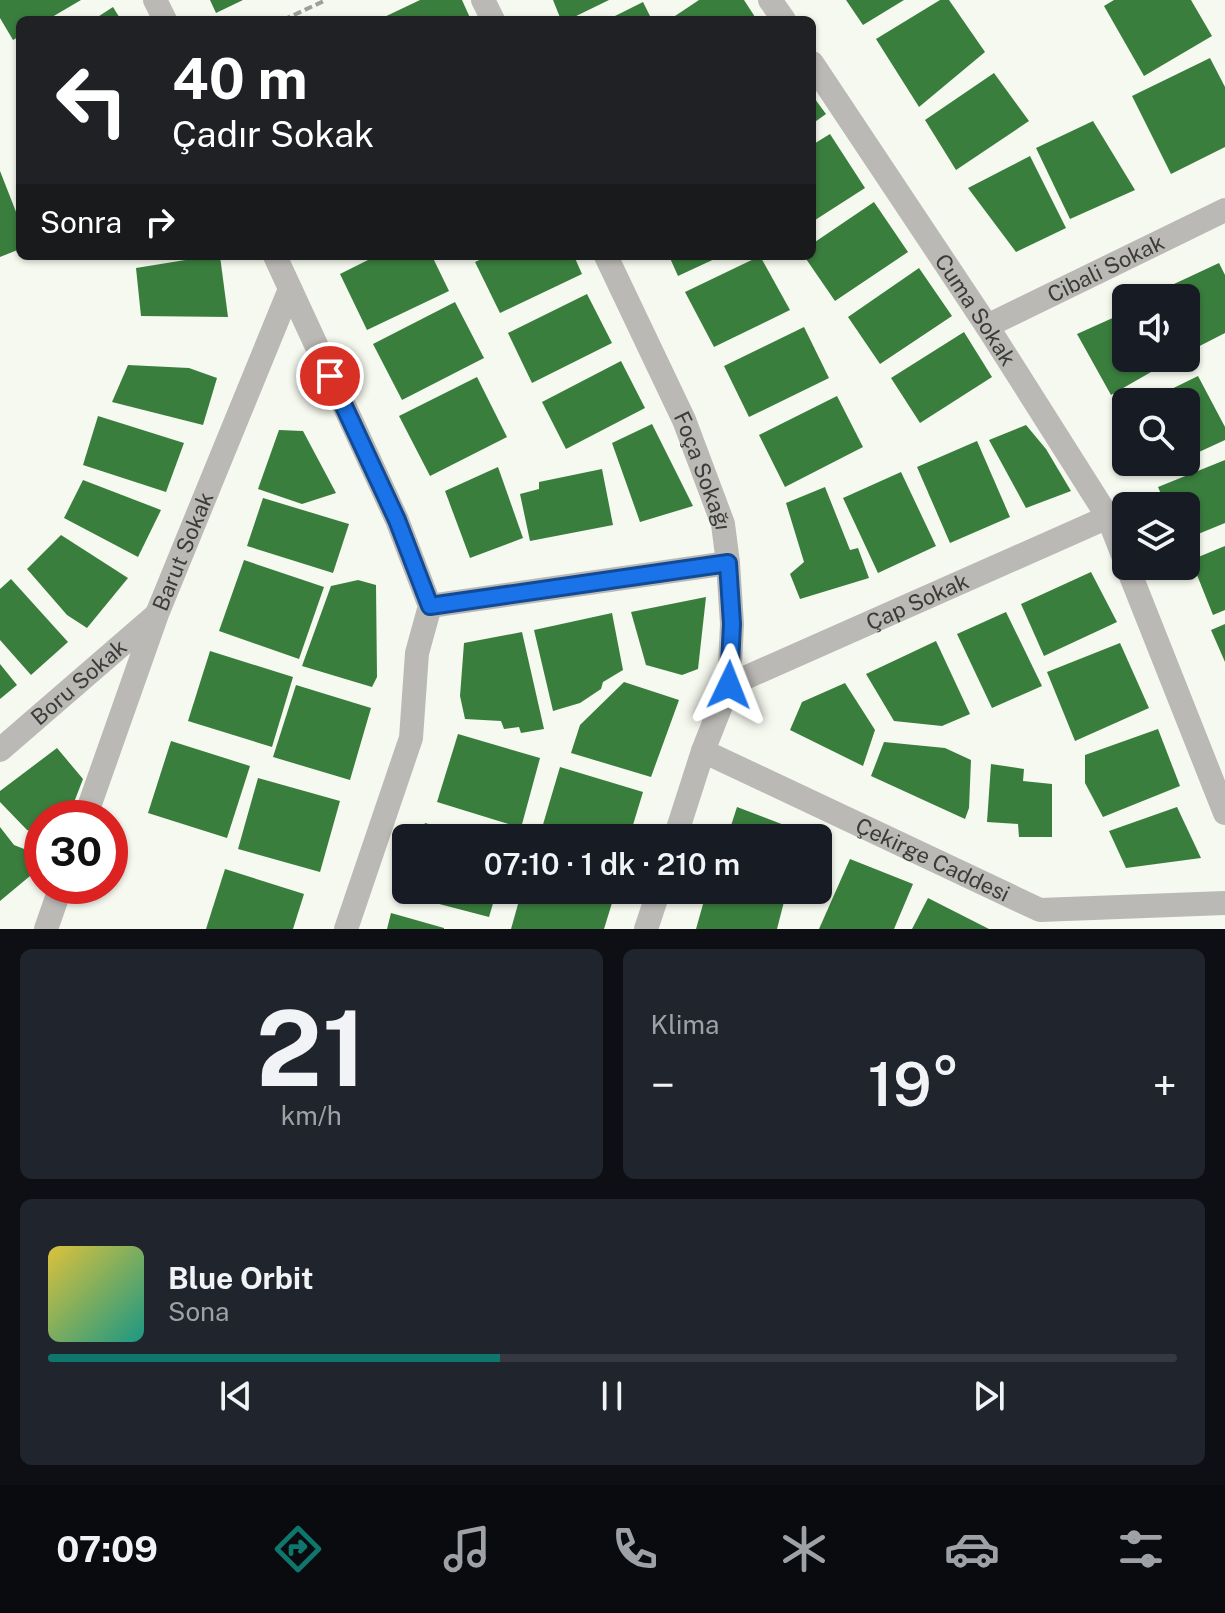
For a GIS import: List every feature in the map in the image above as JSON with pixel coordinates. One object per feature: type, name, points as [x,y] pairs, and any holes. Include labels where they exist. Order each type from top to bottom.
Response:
[{"type":"street","name":"Cuma Sokak","points":[[816,69],[987,326],[1112,528]]},
{"type":"street","name":"Cibali Sokak","points":[[987,326],[1225,210]]},
{"type":"street","points":[[277,260],[397,520],[430,606],[417,653],[411,738],[346,929]]},
{"type":"street","name":"Foça Sokağı","points":[[608,260],[684,420],[723,524],[728,563],[732,624],[729,685],[680,824]]},
{"type":"street","name":"Barut Sokak","points":[[91,800],[157,614],[290,289]]},
{"type":"street","name":"Çap Sokak","points":[[729,685],[1108,517]]},
{"type":"street","points":[[430,606],[728,563]]},
{"type":"street","name":"Cuma Sokak","points":[[1132,580],[1225,813]]},
{"type":"street","name":"Boru Sokak","points":[[0,750],[157,614]]},
{"type":"street","name":"Çekirge Caddesi","points":[[703,751],[1036,919],[1225,903]]},
{"type":"street","points":[[46,929],[55,904]]},
{"type":"street","points":[[646,929],[654,904]]},
{"type":"path","points":[[292,16],[326,0]]},
{"type":"building","points":[[0,0],[81,0],[54,16],[16,16],[16,38],[13,40],[0,18]]},
{"type":"building","points":[[210,0],[243,0],[216,13]]},
{"type":"building","points":[[420,0],[462,0],[469,16],[386,16]]},
{"type":"building","points":[[553,0],[609,0],[576,16],[559,16]]},
{"type":"building","points":[[699,0],[744,0],[754,16],[675,16]]},
{"type":"building","points":[[846,0],[904,0],[863,25]]},
{"type":"building","points":[[940,0],[949,0],[985,52],[919,107],[876,39]]},
{"type":"building","points":[[1114,0],[1191,0],[1212,36],[1144,76],[1104,6]]},
{"type":"building","points":[[643,2],[650,16],[615,16]]},
{"type":"building","points":[[113,7],[119,16],[99,16]]},
{"type":"building","points":[[1210,58],[1225,87],[1225,147],[1171,174],[1132,96]]},
{"type":"building","points":[[994,73],[1029,121],[956,170],[925,120]]},
{"type":"building","points":[[816,100],[826,114],[816,121]]},
{"type":"building","points":[[1093,121],[1135,190],[1070,219],[1036,148]]},
{"type":"building","points":[[830,134],[865,188],[816,219],[816,143]]},
{"type":"building","points":[[1030,156],[1066,228],[1016,252],[968,188]]},
{"type":"building","points":[[0,171],[16,212],[16,251],[0,257]]},
{"type":"building","points":[[874,202],[908,252],[835,301],[807,260],[816,260],[816,241]]},
{"type":"building","points":[[185,260],[221,260],[228,317],[141,316],[136,268]]},
{"type":"building","points":[[368,260],[434,260],[449,291],[367,330],[340,274]]},
{"type":"building","points":[[576,260],[582,274],[500,313],[475,262]]},
{"type":"building","points":[[671,260],[712,260],[678,276]]},
{"type":"building","points":[[752,260],[762,260],[790,310],[714,347],[685,292]]},
{"type":"building","points":[[1219,263],[1225,275],[1225,333],[1200,346],[1200,284],[1174,284]]},
{"type":"building","points":[[919,268],[952,316],[880,364],[848,317]]},
{"type":"building","points":[[587,294],[612,343],[532,383],[508,333]]},
{"type":"building","points":[[455,302],[484,358],[402,400],[373,344]]},
{"type":"building","points":[[1112,318],[1112,372],[1151,372],[1123,388],[1112,388],[1111,395],[1077,334]]},
{"type":"building","points":[[804,327],[829,378],[749,417],[724,366]]},
{"type":"building","points":[[964,332],[992,377],[920,423],[891,378]]},
{"type":"building","points":[[621,361],[645,408],[566,449],[542,402]]},
{"type":"building","points":[[128,365],[189,368],[217,378],[203,425],[112,402]]},
{"type":"building","points":[[1198,376],[1225,427],[1225,440],[1200,452],[1200,388],[1174,388]]},
{"type":"building","points":[[477,377],[507,437],[430,476],[399,416]]},
{"type":"building","points":[[837,396],[863,447],[785,487],[759,435]]},
{"type":"building","points":[[98,416],[184,443],[166,492],[83,465]]},
{"type":"building","points":[[652,424],[693,506],[640,522],[612,443]]},
{"type":"building","points":[[1026,425],[1046,449],[1071,491],[1026,508],[989,440]]},
{"type":"building","points":[[279,430],[303,431],[336,493],[302,504],[258,489]]},
{"type":"building","points":[[977,441],[1010,517],[950,543],[917,467]]},
{"type":"building","points":[[1225,460],[1225,523],[1200,533],[1200,492],[1160,492],[1158,487],[1185,476],[1200,476],[1200,470]]},
{"type":"building","points":[[498,467],[523,538],[470,558],[445,491]]},
{"type":"building","points":[[602,469],[613,525],[530,541],[520,494],[539,489],[539,482]]},
{"type":"building","points":[[901,472],[936,546],[878,573],[843,498]]},
{"type":"building","points":[[83,480],[161,510],[138,557],[64,518]]},
{"type":"building","points":[[825,487],[850,550],[858,548],[869,578],[800,599],[790,574],[804,562],[786,503]]},
{"type":"building","points":[[263,498],[349,524],[333,573],[247,546]]},
{"type":"building","points":[[61,535],[128,578],[87,628],[67,615],[27,569]]},
{"type":"building","points":[[1225,546],[1225,610],[1213,615],[1199,580],[1200,556]]},
{"type":"building","points":[[244,560],[324,587],[299,659],[219,631]]},
{"type":"building","points":[[1091,572],[1117,622],[1044,656],[1021,604]]},
{"type":"building","points":[[11,579],[68,642],[31,675],[0,640],[0,589]]},
{"type":"building","points":[[358,580],[376,585],[377,677],[372,687],[302,666],[331,586]]},
{"type":"building","points":[[706,597],[698,669],[682,675],[646,665],[631,612]]},
{"type":"building","points":[[1006,612],[1042,686],[992,708],[957,634]]},
{"type":"building","points":[[612,613],[623,670],[603,682],[601,689],[580,703],[553,711],[534,630]]},
{"type":"building","points":[[1225,624],[1225,662],[1211,630]]},
{"type":"building","points":[[522,632],[544,729],[521,733],[519,727],[504,729],[501,721],[465,719],[460,696],[464,643]]},
{"type":"building","points":[[936,641],[970,714],[942,726],[894,721],[866,674]]},
{"type":"building","points":[[1120,643],[1149,708],[1075,741],[1047,672]]},
{"type":"building","points":[[210,651],[293,677],[272,747],[188,721]]},
{"type":"building","points":[[0,664],[17,685],[0,699]]},
{"type":"building","points":[[624,682],[679,700],[651,777],[571,753],[580,725]]},
{"type":"building","points":[[845,683],[875,730],[863,766],[790,730],[802,702]]},
{"type":"building","points":[[296,685],[371,708],[350,780],[273,757]]},
{"type":"building","points":[[1158,729],[1180,786],[1103,817],[1085,783],[1085,755]]},
{"type":"building","points":[[458,734],[540,758],[522,824],[508,824],[437,802]]},
{"type":"building","points":[[171,741],[250,766],[227,838],[148,813]]},
{"type":"building","points":[[884,742],[945,748],[971,760],[969,808],[965,819],[871,776]]},
{"type":"building","points":[[57,748],[83,779],[75,800],[24,800],[24,827],[0,802],[0,791]]},
{"type":"building","points":[[991,764],[1024,769],[1023,781],[1052,784],[1052,837],[1019,837],[1018,824],[987,822]]},
{"type":"building","points":[[560,767],[643,792],[633,824],[543,824]]},
{"type":"building","points":[[258,778],[340,801],[320,872],[238,849]]},
{"type":"building","points":[[737,807],[781,824],[732,824]]},
{"type":"building","points":[[1177,807],[1201,858],[1126,868],[1109,831]]},
{"type":"building","points":[[0,827],[14,845],[24,849],[24,881],[0,901]]},
{"type":"building","points":[[850,859],[913,884],[894,929],[819,929]]},
{"type":"building","points":[[225,869],[304,894],[293,929],[206,929]]},
{"type":"building","points":[[928,898],[989,929],[912,929]]},
{"type":"building","points":[[439,904],[493,904],[489,917]]},
{"type":"building","points":[[518,904],[612,904],[604,929],[511,929]]},
{"type":"building","points":[[703,904],[783,904],[777,929],[696,929]]},
{"type":"building","points":[[391,913],[444,928],[444,929],[387,929]]},
{"type":"route","points":[[330,376],[397,520],[430,606],[728,563],[732,624],[729,685]]}]
